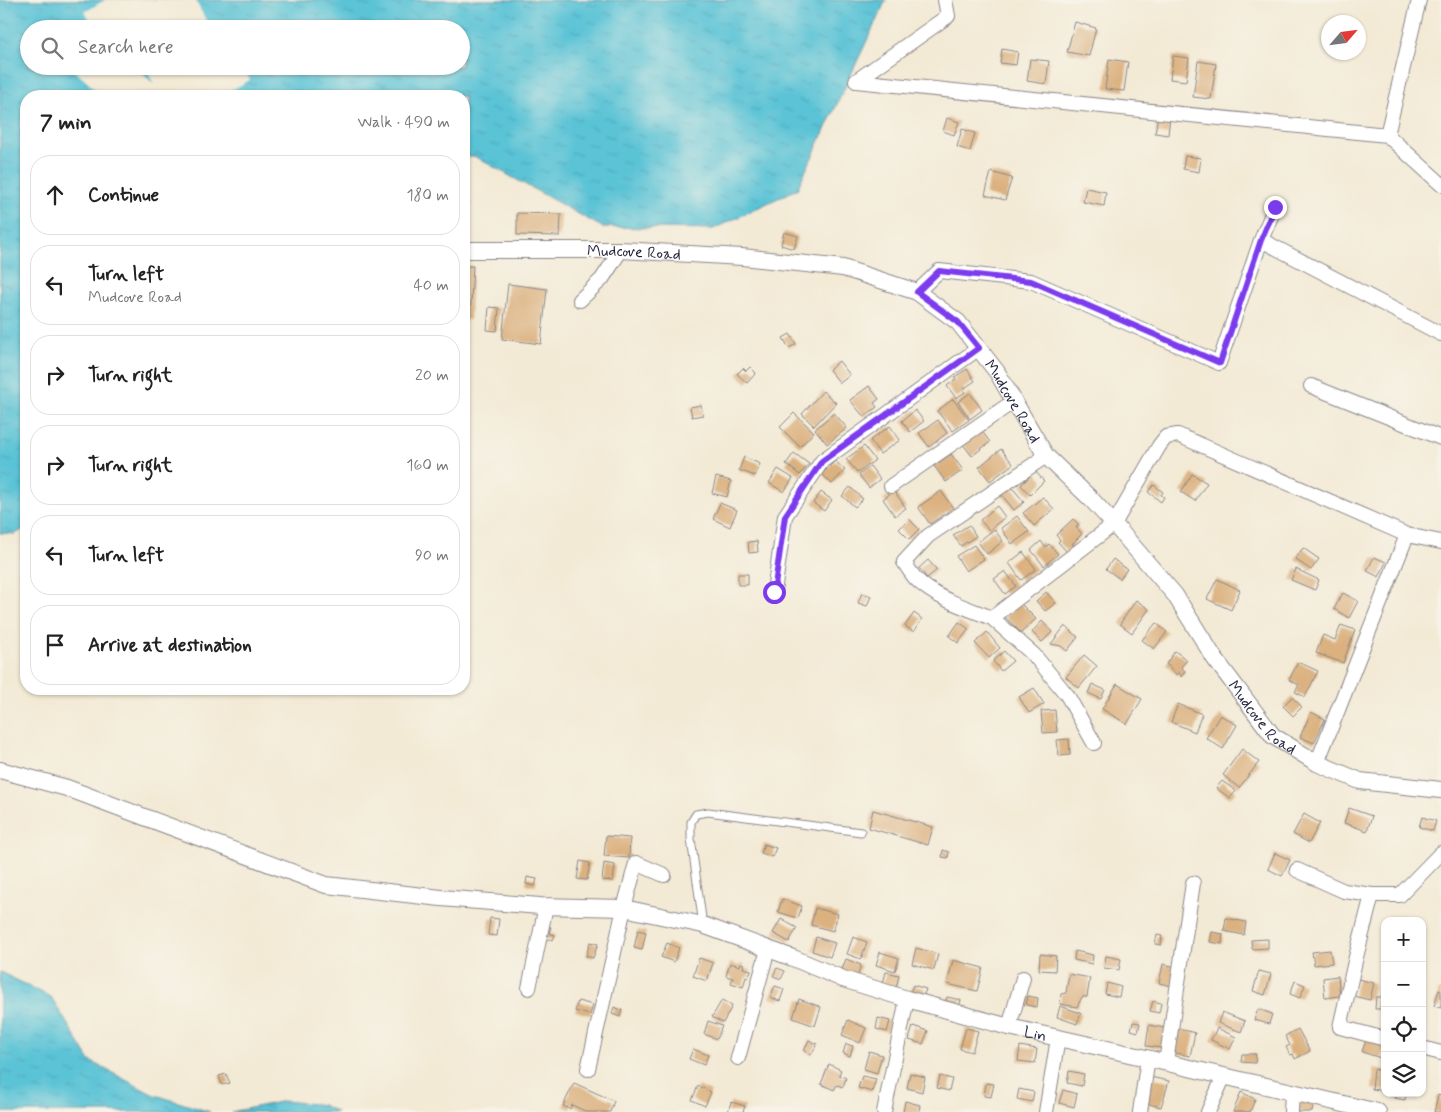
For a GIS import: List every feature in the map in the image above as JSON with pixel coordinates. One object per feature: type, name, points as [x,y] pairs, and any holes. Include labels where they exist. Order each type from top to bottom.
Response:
[{"type":"street","points":[[946,0],[948,16],[856,81],[1386,135],[1441,184]]},
{"type":"street","points":[[1386,135],[1419,0]]},
{"type":"street","points":[[917,292],[939,271],[1031,281],[1220,363],[1261,240],[1275,207]]},
{"type":"street","points":[[1261,240],[1441,334]]},
{"type":"street","name":"Mudcove Road","points":[[470,250],[621,250],[742,257],[843,268],[917,292],[958,322],[979,348],[998,372],[1046,456],[1091,498],[1175,595],[1215,659],[1273,736],[1317,763],[1360,781],[1441,790]]},
{"type":"street","points":[[580,300],[602,279],[621,250]]},
{"type":"street","points":[[774,592],[785,516],[822,461],[979,348]]},
{"type":"street","points":[[1311,386],[1441,438]]},
{"type":"street","points":[[891,486],[1014,401]]},
{"type":"street","points":[[992,618],[1114,524],[1166,437],[1178,435],[1407,536],[1441,542]]},
{"type":"street","points":[[1046,456],[928,536],[904,562],[916,579],[938,595],[962,607],[992,618],[1034,655],[1067,695],[1094,743]]},
{"type":"street","points":[[1317,763],[1407,536]]},
{"type":"street","name":"Lin","points":[[0,770],[67,788],[326,885],[441,898],[546,906],[624,908],[704,925],[843,979],[1010,1028],[1166,1062],[1378,1112]]},
{"type":"street","points":[[1297,870],[1344,891],[1372,895],[1400,895],[1441,853]]},
{"type":"street","points":[[588,1069],[636,863],[664,875]]},
{"type":"street","points":[[1166,1062],[1193,883]]},
{"type":"street","points":[[1372,895],[1340,1027],[1381,1038]]},
{"type":"street","points":[[529,988],[546,906]]},
{"type":"street","points":[[738,1058],[768,949]]},
{"type":"street","points":[[1010,1028],[1023,978]]},
{"type":"street","points":[[884,1112],[908,999]]},
{"type":"street","points":[[1046,1112],[1058,1038]]},
{"type":"street","points":[[1426,1049],[1441,1053]]},
{"type":"street","points":[[1140,1112],[1148,1058]]},
{"type":"street","points":[[1208,1112],[1224,1076]]},
{"type":"street","points":[[1292,1092],[1292,1112]]},
{"type":"lane","points":[[704,925],[691,839],[691,822],[696,814],[708,812],[861,832]]},
{"type":"water","points":[[0,0],[886,0],[797,189],[713,229],[602,227],[474,156],[470,156],[470,90],[20,90],[20,531],[15,534],[0,533]]},
{"type":"water","points":[[0,972],[51,997],[90,1061],[152,1094],[210,1112],[0,1112]]},
{"type":"water","points":[[285,1101],[322,1105],[337,1112],[231,1112]]},
{"type":"pier","points":[[105,0],[195,0],[206,20],[90,20],[85,12]]},
{"type":"pier","points":[[80,75],[144,75],[154,84],[149,75],[247,75],[250,80],[231,90],[96,90]]},
{"type":"building","points":[[1075,22],[1096,28],[1089,56],[1067,52]]},
{"type":"building","points":[[1002,49],[1018,52],[1016,65],[1000,63]]},
{"type":"building","points":[[1173,56],[1189,58],[1186,81],[1170,79]]},
{"type":"building","points":[[1030,59],[1049,61],[1046,84],[1027,81]]},
{"type":"building","points":[[1109,59],[1128,62],[1124,91],[1105,89]]},
{"type":"building","points":[[1198,61],[1216,64],[1211,99],[1193,97]]},
{"type":"building","points":[[1158,115],[1170,116],[1168,135],[1155,133]]},
{"type":"building","points":[[947,118],[959,122],[954,135],[943,131]]},
{"type":"building","points":[[962,129],[975,133],[970,151],[957,147]]},
{"type":"building","points":[[1185,156],[1201,158],[1199,172],[1183,169]]},
{"type":"building","points":[[991,172],[1012,178],[1005,200],[985,195]]},
{"type":"building","points":[[1086,188],[1106,192],[1104,206],[1083,202]]},
{"type":"building","points":[[517,213],[561,214],[560,236],[517,235]]},
{"type":"building","points":[[784,232],[798,236],[794,249],[781,245]]},
{"type":"building","points":[[470,266],[473,266],[470,320]]},
{"type":"building","points":[[508,284],[547,289],[541,344],[502,339]]},
{"type":"building","points":[[489,307],[499,308],[497,331],[487,330]]},
{"type":"building","points":[[790,334],[796,344],[789,348],[783,338]]},
{"type":"building","points":[[839,361],[850,375],[840,383],[829,370]]},
{"type":"building","points":[[750,367],[756,373],[747,383],[737,374],[743,368],[746,371]]},
{"type":"building","points":[[967,369],[975,381],[963,389],[965,392],[956,398],[947,386],[956,379],[955,377]]},
{"type":"building","points":[[869,386],[879,399],[874,403],[877,407],[864,417],[850,400]]},
{"type":"building","points":[[823,391],[836,403],[814,426],[802,414]]},
{"type":"building","points":[[970,393],[982,410],[970,419],[958,402]]},
{"type":"building","points":[[953,399],[969,420],[953,431],[937,411]]},
{"type":"building","points":[[701,405],[703,415],[692,417],[690,407]]},
{"type":"building","points":[[915,410],[924,421],[910,432],[902,421]]},
{"type":"building","points":[[794,413],[814,432],[800,447],[780,427]]},
{"type":"building","points":[[834,413],[847,428],[827,444],[815,429]]},
{"type":"building","points":[[938,420],[947,433],[929,447],[919,433]]},
{"type":"building","points":[[890,426],[900,440],[880,454],[870,440]]},
{"type":"building","points":[[981,430],[990,442],[972,456],[962,443]]},
{"type":"building","points":[[864,446],[875,460],[858,473],[846,459]]},
{"type":"building","points":[[1001,449],[1013,464],[990,481],[979,467]]},
{"type":"building","points":[[794,453],[809,464],[800,475],[786,464]]},
{"type":"building","points":[[951,454],[963,470],[946,482],[934,466]]},
{"type":"building","points":[[744,457],[760,464],[755,476],[739,470]]},
{"type":"building","points":[[835,461],[845,470],[832,484],[822,474]]},
{"type":"building","points":[[870,466],[880,479],[869,488],[859,475]]},
{"type":"building","points":[[778,469],[793,478],[784,492],[769,483]]},
{"type":"building","points":[[1035,471],[1044,481],[1030,495],[1021,485]]},
{"type":"building","points":[[1192,474],[1207,483],[1195,501],[1181,492]]},
{"type":"building","points":[[716,477],[731,481],[727,497],[712,493]]},
{"type":"building","points":[[1154,485],[1163,492],[1161,495],[1164,497],[1161,502],[1148,492]]},
{"type":"building","points":[[1011,486],[1024,502],[1014,510],[1001,494]]},
{"type":"building","points":[[850,487],[863,499],[855,507],[842,496]]},
{"type":"building","points":[[894,491],[906,508],[895,516],[883,499]]},
{"type":"building","points":[[941,491],[953,508],[930,524],[918,507]]},
{"type":"building","points":[[821,492],[832,500],[824,511],[813,503]]},
{"type":"building","points":[[1043,497],[1054,509],[1034,526],[1023,513]]},
{"type":"building","points":[[720,503],[737,510],[730,527],[713,519]]},
{"type":"building","points":[[997,506],[1005,517],[989,530],[980,520]]},
{"type":"building","points":[[1017,516],[1029,532],[1012,544],[1001,528]]},
{"type":"building","points":[[909,519],[919,529],[909,539],[899,529]]},
{"type":"building","points":[[1073,519],[1079,525],[1076,527],[1082,534],[1067,552],[1058,542],[1060,540],[1056,535]]},
{"type":"building","points":[[969,525],[976,536],[961,546],[953,535]]},
{"type":"building","points":[[994,529],[1003,541],[987,554],[978,542]]},
{"type":"building","points":[[757,541],[758,552],[749,553],[748,542]]},
{"type":"building","points":[[1041,541],[1045,547],[1049,544],[1058,554],[1044,566],[1031,550]]},
{"type":"building","points":[[974,545],[984,559],[966,571],[956,556]]},
{"type":"building","points":[[1303,548],[1319,559],[1311,570],[1295,559]]},
{"type":"building","points":[[1023,552],[1036,569],[1021,580],[1009,563]]},
{"type":"building","points":[[1374,557],[1386,562],[1379,577],[1367,571]]},
{"type":"building","points":[[1113,559],[1127,569],[1120,579],[1106,569]]},
{"type":"building","points":[[928,560],[937,570],[927,578],[919,568]]},
{"type":"building","points":[[1296,569],[1319,580],[1315,590],[1291,580]]},
{"type":"building","points":[[1005,571],[1016,586],[1005,594],[994,579]]},
{"type":"building","points":[[738,574],[748,574],[748,585],[738,585]]},
{"type":"building","points":[[1217,579],[1240,590],[1231,610],[1207,599]]},
{"type":"building","points":[[1046,592],[1056,603],[1045,611],[1036,601]]},
{"type":"building","points":[[862,593],[871,596],[867,606],[858,603]]},
{"type":"building","points":[[1343,593],[1358,601],[1349,618],[1334,609]]},
{"type":"building","points":[[1136,600],[1149,609],[1132,633],[1120,624]]},
{"type":"building","points":[[1020,603],[1036,619],[1021,633],[1005,617]]},
{"type":"building","points":[[914,613],[922,619],[914,632],[905,626]]},
{"type":"building","points":[[1042,621],[1052,632],[1042,642],[1032,632]]},
{"type":"building","points":[[959,622],[969,629],[958,643],[949,636]]},
{"type":"building","points":[[1156,623],[1167,632],[1154,649],[1142,640]]},
{"type":"building","points":[[1341,625],[1355,630],[1343,663],[1316,653],[1323,635],[1335,640]]},
{"type":"building","points":[[1065,626],[1078,637],[1067,651],[1061,646],[1051,644]]},
{"type":"building","points":[[987,632],[1000,648],[989,658],[975,643]]},
{"type":"building","points":[[1004,651],[1013,661],[1001,671],[993,661]]},
{"type":"building","points":[[1175,651],[1187,660],[1181,667],[1185,671],[1181,677],[1179,672],[1177,675],[1166,664]]},
{"type":"building","points":[[1084,655],[1097,666],[1079,688],[1066,677]]},
{"type":"building","points":[[1298,662],[1318,671],[1305,697],[1295,692],[1299,685],[1289,680]]},
{"type":"building","points":[[1092,684],[1105,690],[1101,699],[1088,693]]},
{"type":"building","points":[[1117,684],[1142,699],[1127,724],[1102,709]]},
{"type":"building","points":[[1034,688],[1044,704],[1029,713],[1019,697]]},
{"type":"building","points":[[1292,697],[1302,707],[1293,716],[1283,706]]},
{"type":"building","points":[[1178,704],[1202,714],[1195,732],[1171,722]]},
{"type":"building","points":[[1055,710],[1057,732],[1043,733],[1041,711]]},
{"type":"building","points":[[1311,712],[1325,719],[1314,743],[1300,737]]},
{"type":"building","points":[[1220,715],[1237,725],[1223,749],[1206,738]]},
{"type":"building","points":[[1069,739],[1070,755],[1059,756],[1057,740]]},
{"type":"building","points":[[1242,749],[1259,762],[1239,788],[1223,775]]},
{"type":"building","points":[[1222,781],[1236,791],[1230,798],[1216,788]]},
{"type":"building","points":[[1349,808],[1372,816],[1367,831],[1344,823]]},
{"type":"building","points":[[873,810],[933,827],[928,845],[869,828]]},
{"type":"building","points":[[1304,814],[1320,823],[1309,843],[1293,834]]},
{"type":"building","points":[[1422,817],[1436,821],[1433,831],[1419,827]]},
{"type":"building","points":[[606,836],[630,838],[629,858],[604,856]]},
{"type":"building","points":[[764,844],[776,848],[772,857],[761,853]]},
{"type":"building","points":[[943,850],[949,852],[948,858],[942,857]]},
{"type":"building","points":[[1275,853],[1290,860],[1282,876],[1268,869]]},
{"type":"building","points":[[580,861],[590,863],[587,880],[577,879]]},
{"type":"building","points":[[604,863],[615,865],[613,881],[602,880]]},
{"type":"building","points":[[527,877],[537,879],[535,886],[526,884]]},
{"type":"building","points":[[782,899],[802,906],[798,918],[778,912]]},
{"type":"building","points":[[815,908],[838,914],[833,931],[811,925]]},
{"type":"building","points":[[490,918],[499,919],[497,936],[488,935]]},
{"type":"building","points":[[1226,918],[1246,922],[1244,935],[1224,931]]},
{"type":"building","points":[[781,919],[797,928],[789,942],[773,933]]},
{"type":"building","points":[[546,926],[551,927],[549,933],[555,935],[553,940],[543,938]]},
{"type":"building","points":[[638,930],[646,932],[642,950],[634,948]]},
{"type":"building","points":[[1212,932],[1223,934],[1222,944],[1210,942]]},
{"type":"building","points":[[1157,935],[1162,936],[1161,945],[1155,944]]},
{"type":"building","points":[[816,937],[835,943],[830,957],[812,951]]},
{"type":"building","points":[[853,937],[867,942],[861,959],[847,954]]},
{"type":"building","points":[[1268,939],[1268,948],[1252,949],[1251,940]]},
{"type":"building","points":[[590,942],[598,944],[593,958],[586,956]]},
{"type":"building","points":[[667,943],[679,948],[674,962],[661,957]]},
{"type":"building","points":[[916,948],[938,954],[934,970],[912,964]]},
{"type":"building","points":[[1330,950],[1332,963],[1314,965],[1312,952]]},
{"type":"building","points":[[1075,951],[1093,955],[1092,964],[1074,960]]},
{"type":"building","points":[[880,952],[899,958],[895,971],[876,965]]},
{"type":"building","points":[[1040,954],[1056,956],[1055,971],[1039,970]]},
{"type":"building","points":[[1106,956],[1121,959],[1119,970],[1104,968]]},
{"type":"building","points":[[699,958],[713,963],[707,981],[693,976]]},
{"type":"building","points":[[846,959],[861,965],[857,978],[841,972]]},
{"type":"building","points":[[953,960],[983,968],[977,991],[947,984]]},
{"type":"building","points":[[730,963],[740,966],[741,963],[744,964],[743,968],[751,970],[748,978],[746,977],[743,987],[731,983],[733,978],[726,976]]},
{"type":"building","points":[[1163,964],[1176,967],[1172,986],[1159,983]]},
{"type":"building","points":[[777,968],[785,971],[781,979],[773,976]]},
{"type":"building","points":[[1259,971],[1271,974],[1265,995],[1253,991]]},
{"type":"building","points":[[886,972],[899,975],[896,990],[882,987]]},
{"type":"building","points":[[1069,974],[1090,978],[1087,997],[1082,997],[1077,1007],[1060,1004],[1061,994],[1066,993]]},
{"type":"building","points":[[1338,976],[1340,996],[1325,998],[1323,978]]},
{"type":"building","points":[[1358,979],[1374,983],[1370,1000],[1353,996]]},
{"type":"building","points":[[1295,981],[1305,985],[1300,998],[1290,994]]},
{"type":"building","points":[[1107,983],[1121,987],[1119,997],[1105,994]]},
{"type":"building","points":[[913,985],[926,989],[922,1000],[909,995]]},
{"type":"building","points":[[775,986],[784,989],[780,1001],[770,998]]},
{"type":"building","points":[[1439,990],[1441,991],[1441,1008],[1434,1006]]},
{"type":"building","points":[[1028,996],[1038,998],[1037,1007],[1026,1005]]},
{"type":"building","points":[[947,997],[961,1000],[958,1011],[944,1008]]},
{"type":"building","points":[[1376,997],[1381,997],[1381,1009],[1375,1009]]},
{"type":"building","points":[[799,999],[821,1007],[815,1026],[793,1018]]},
{"type":"building","points":[[722,1000],[732,1006],[723,1023],[712,1017]]},
{"type":"building","points":[[578,1001],[593,1005],[590,1015],[575,1011]]},
{"type":"building","points":[[1153,1001],[1161,1003],[1159,1013],[1150,1011]]},
{"type":"building","points":[[1060,1006],[1081,1013],[1077,1024],[1057,1017]]},
{"type":"building","points":[[614,1007],[622,1010],[620,1017],[612,1014]]},
{"type":"building","points":[[1258,1009],[1272,1014],[1269,1024],[1254,1020]]},
{"type":"building","points":[[1222,1012],[1245,1021],[1241,1032],[1218,1023]]},
{"type":"building","points":[[878,1018],[890,1021],[887,1032],[876,1029]]},
{"type":"building","points":[[848,1020],[866,1028],[860,1043],[842,1035]]},
{"type":"building","points":[[708,1021],[722,1026],[717,1039],[704,1034]]},
{"type":"building","points":[[1133,1022],[1140,1023],[1138,1032],[1131,1030]]},
{"type":"building","points":[[1149,1025],[1165,1028],[1162,1048],[1146,1046]]},
{"type":"building","points":[[913,1026],[928,1031],[923,1044],[909,1040]]},
{"type":"building","points":[[966,1028],[978,1031],[972,1052],[960,1049]]},
{"type":"building","points":[[1176,1028],[1195,1033],[1190,1056],[1171,1052]]},
{"type":"building","points":[[1217,1028],[1236,1037],[1230,1049],[1211,1040]]},
{"type":"building","points":[[1298,1029],[1310,1051],[1295,1059],[1293,1054],[1290,1055],[1286,1047],[1290,1045],[1285,1036]]},
{"type":"building","points":[[1367,1037],[1381,1043],[1381,1058],[1362,1052]]},
{"type":"building","points":[[809,1040],[817,1044],[811,1055],[804,1051]]},
{"type":"building","points":[[846,1044],[853,1046],[850,1056],[843,1053]]},
{"type":"building","points":[[1020,1046],[1037,1049],[1035,1063],[1018,1061]]},
{"type":"building","points":[[693,1049],[708,1055],[704,1065],[689,1059]]},
{"type":"building","points":[[869,1051],[882,1055],[877,1073],[864,1069]]},
{"type":"building","points":[[1242,1054],[1256,1054],[1255,1063],[1241,1062]]},
{"type":"building","points":[[829,1064],[841,1070],[839,1075],[846,1078],[843,1087],[837,1085],[834,1090],[821,1084]]},
{"type":"building","points":[[1374,1069],[1381,1070],[1381,1090],[1372,1089]]},
{"type":"building","points":[[1069,1071],[1084,1074],[1082,1086],[1067,1083]]},
{"type":"building","points":[[910,1073],[925,1077],[922,1092],[907,1088]]},
{"type":"building","points":[[226,1074],[230,1083],[222,1085],[219,1076]]},
{"type":"building","points":[[862,1076],[876,1079],[872,1092],[858,1088]]},
{"type":"building","points":[[940,1076],[952,1079],[949,1091],[937,1088]]},
{"type":"building","points":[[1150,1077],[1169,1081],[1161,1107],[1144,1103]]},
{"type":"building","points":[[574,1083],[614,1101],[610,1112],[587,1112],[572,1105],[570,1109],[563,1106]]},
{"type":"building","points":[[986,1083],[994,1084],[991,1097],[984,1096]]},
{"type":"building","points":[[698,1086],[711,1092],[705,1106],[692,1100]]},
{"type":"building","points":[[1019,1089],[1034,1092],[1032,1102],[1017,1099]]},
{"type":"building","points":[[1063,1090],[1077,1094],[1074,1107],[1059,1103]]},
{"type":"building","points":[[1241,1092],[1255,1099],[1250,1112],[1233,1112]]},
{"type":"building","points":[[1438,1095],[1441,1096],[1441,1112],[1434,1112]]},
{"type":"building","points":[[1394,1097],[1405,1097],[1405,1100]]},
{"type":"building","points":[[1300,1100],[1314,1103],[1312,1112],[1297,1112]]},
{"type":"building","points":[[905,1101],[920,1105],[919,1112],[903,1112]]},
{"type":"building","points":[[731,1102],[745,1106],[743,1112],[728,1112]]},
{"type":"route","points":[[774,592],[785,516],[822,461],[979,348],[958,322],[917,292],[939,271],[1031,281],[1220,363],[1261,240],[1275,207]]}]
